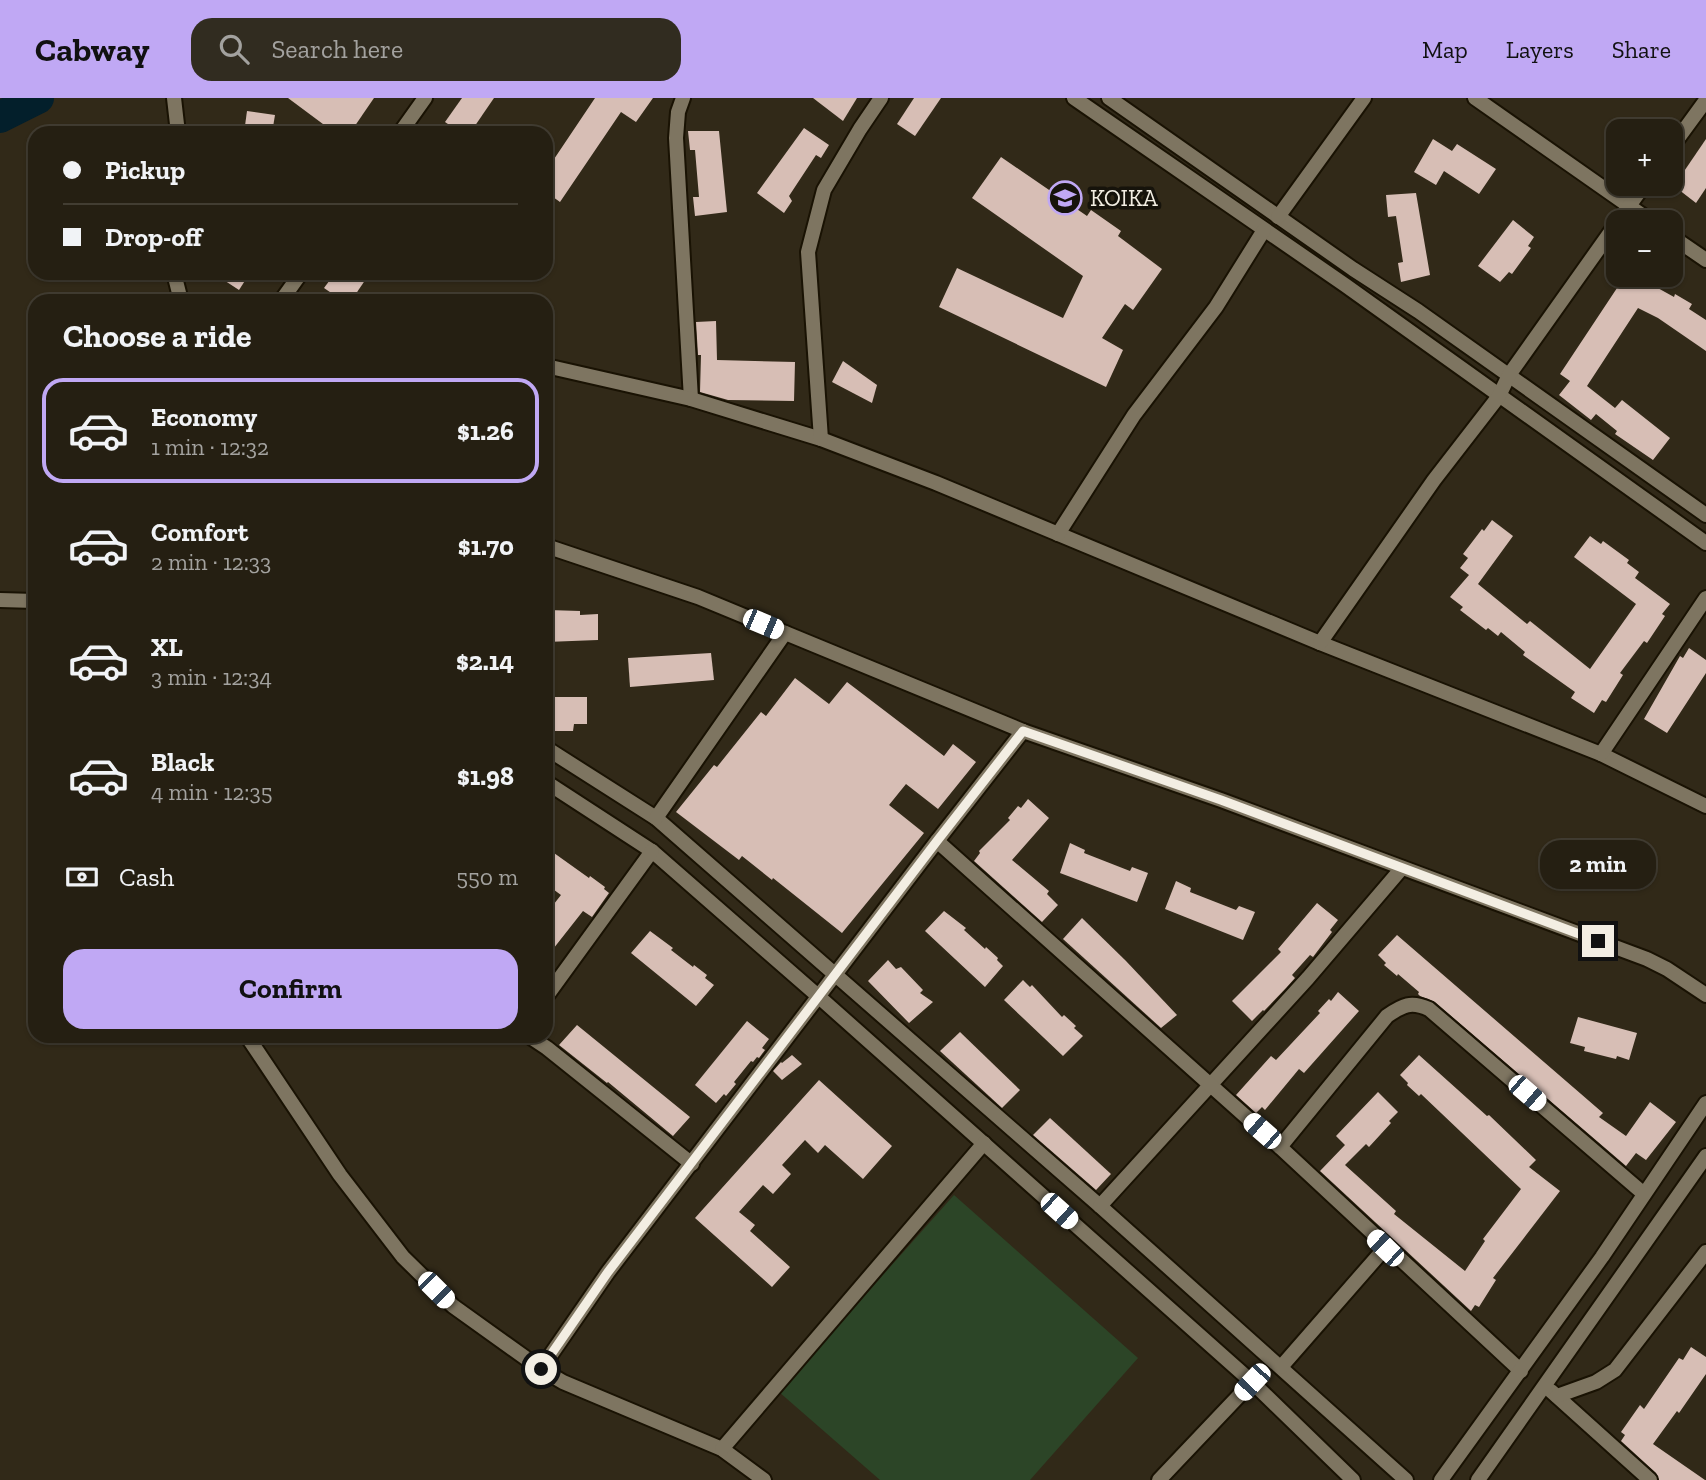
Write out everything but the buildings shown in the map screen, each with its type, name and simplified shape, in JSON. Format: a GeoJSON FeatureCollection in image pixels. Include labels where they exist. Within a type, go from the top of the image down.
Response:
{"type":"FeatureCollection","features":[{"type":"Feature","properties":{"kind":"street"},"geometry":{"type":"LineString","coordinates":[[174,98],[177,126]]}},
{"type":"Feature","properties":{"kind":"street"},"geometry":{"type":"LineString","coordinates":[[405,126],[425,98]]}},
{"type":"Feature","properties":{"kind":"street"},"geometry":{"type":"LineString","coordinates":[[683,98],[678,112],[676,138],[691,400]]}},
{"type":"Feature","properties":{"kind":"street"},"geometry":{"type":"LineString","coordinates":[[821,439],[808,252],[824,190],[881,98]]}},
{"type":"Feature","properties":{"kind":"street"},"geometry":{"type":"LineString","coordinates":[[1074,98],[1345,285],[1706,543]]}},
{"type":"Feature","properties":{"kind":"street"},"geometry":{"type":"LineString","coordinates":[[1109,98],[1509,374],[1706,515]]}},
{"type":"Feature","properties":{"kind":"street"},"geometry":{"type":"LineString","coordinates":[[1278,217],[1364,98]]}},
{"type":"Feature","properties":{"kind":"street"},"geometry":{"type":"LineString","coordinates":[[1475,98],[1635,210]]}},
{"type":"Feature","properties":{"kind":"street"},"geometry":{"type":"LineString","coordinates":[[1683,132],[1706,100]]}},
{"type":"Feature","properties":{"kind":"street"},"geometry":{"type":"LineString","coordinates":[[1320,643],[1434,480],[1499,396],[1509,374],[1636,196]]}},
{"type":"Feature","properties":{"kind":"street"},"geometry":{"type":"LineString","coordinates":[[1058,534],[1134,415],[1216,307],[1264,230]]}},
{"type":"Feature","properties":{"kind":"street"},"geometry":{"type":"LineString","coordinates":[[1683,244],[1706,260]]}},
{"type":"Feature","properties":{"kind":"street"},"geometry":{"type":"LineString","coordinates":[[553,368],[691,400],[821,439],[1320,643],[1601,754],[1706,806]]}},
{"type":"Feature","properties":{"kind":"street"},"geometry":{"type":"LineString","coordinates":[[553,548],[698,597],[1023,731],[1221,800],[1647,959],[1667,968],[1706,996]]}},
{"type":"Feature","properties":{"kind":"street"},"geometry":{"type":"LineString","coordinates":[[1601,754],[1706,598]]}},
{"type":"Feature","properties":{"kind":"street"},"geometry":{"type":"LineString","coordinates":[[0,600],[28,601]]}},
{"type":"Feature","properties":{"kind":"street"},"geometry":{"type":"LineString","coordinates":[[656,818],[785,633]]}},
{"type":"Feature","properties":{"kind":"street"},"geometry":{"type":"LineString","coordinates":[[541,1369],[608,1272],[1023,731]]}},
{"type":"Feature","properties":{"kind":"street"},"geometry":{"type":"LineString","coordinates":[[553,752],[656,818],[837,973],[1406,1480]]}},
{"type":"Feature","properties":{"kind":"street"},"geometry":{"type":"LineString","coordinates":[[553,787],[652,851],[1252,1382],[1353,1480]]}},
{"type":"Feature","properties":{"kind":"street"},"geometry":{"type":"LineString","coordinates":[[937,841],[1280,1147],[1385,1248],[1521,1371]]}},
{"type":"Feature","properties":{"kind":"street"},"geometry":{"type":"LineString","coordinates":[[553,987],[652,851]]}},
{"type":"Feature","properties":{"kind":"street"},"geometry":{"type":"LineString","coordinates":[[1100,1206],[1308,978],[1402,868]]}},
{"type":"Feature","properties":{"kind":"street"},"geometry":{"type":"LineString","coordinates":[[1280,1147],[1387,1016],[1403,1005],[1417,1004],[1429,1009],[1644,1194]]}},
{"type":"Feature","properties":{"kind":"street"},"geometry":{"type":"LineString","coordinates":[[252,1043],[340,1175],[403,1257],[453,1306],[563,1382],[722,1449],[764,1480]]}},
{"type":"Feature","properties":{"kind":"street"},"geometry":{"type":"LineString","coordinates":[[540,1043],[692,1164]]}},
{"type":"Feature","properties":{"kind":"street"},"geometry":{"type":"LineString","coordinates":[[1441,1480],[1521,1371],[1706,1103]]}},
{"type":"Feature","properties":{"kind":"street"},"geometry":{"type":"LineString","coordinates":[[722,1449],[984,1143]]}},
{"type":"Feature","properties":{"kind":"street"},"geometry":{"type":"LineString","coordinates":[[1478,1480],[1706,1156]]}},
{"type":"Feature","properties":{"kind":"street"},"geometry":{"type":"LineString","coordinates":[[1281,1367],[1385,1248]]}},
{"type":"Feature","properties":{"kind":"street"},"geometry":{"type":"LineString","coordinates":[[1557,1396],[1596,1382],[1615,1370],[1706,1252]]}},
{"type":"Feature","properties":{"kind":"street"},"geometry":{"type":"LineString","coordinates":[[1159,1480],[1252,1382]]}},
{"type":"Feature","properties":{"kind":"street"},"geometry":{"type":"LineString","coordinates":[[1545,1385],[1650,1480]]}},
{"type":"Feature","properties":{"kind":"green space"},"geometry":{"type":"Polygon","coordinates":[[[954,1195],[1138,1358],[1030,1480],[880,1480],[779,1392],[954,1195]]]}},
{"type":"Feature","properties":{"kind":"waterway"},"geometry":{"type":"LineString","coordinates":[[0,117],[38,98]]}},
{"type":"Feature","properties":{"kind":"place","name":"KOIKA"},"geometry":{"type":"Point","coordinates":[1065,198]}},
{"type":"Feature","properties":{"kind":"route"},"geometry":{"type":"LineString","coordinates":[[541,1369],[608,1272],[1023,731],[1221,800],[1598,941]]}}]}
